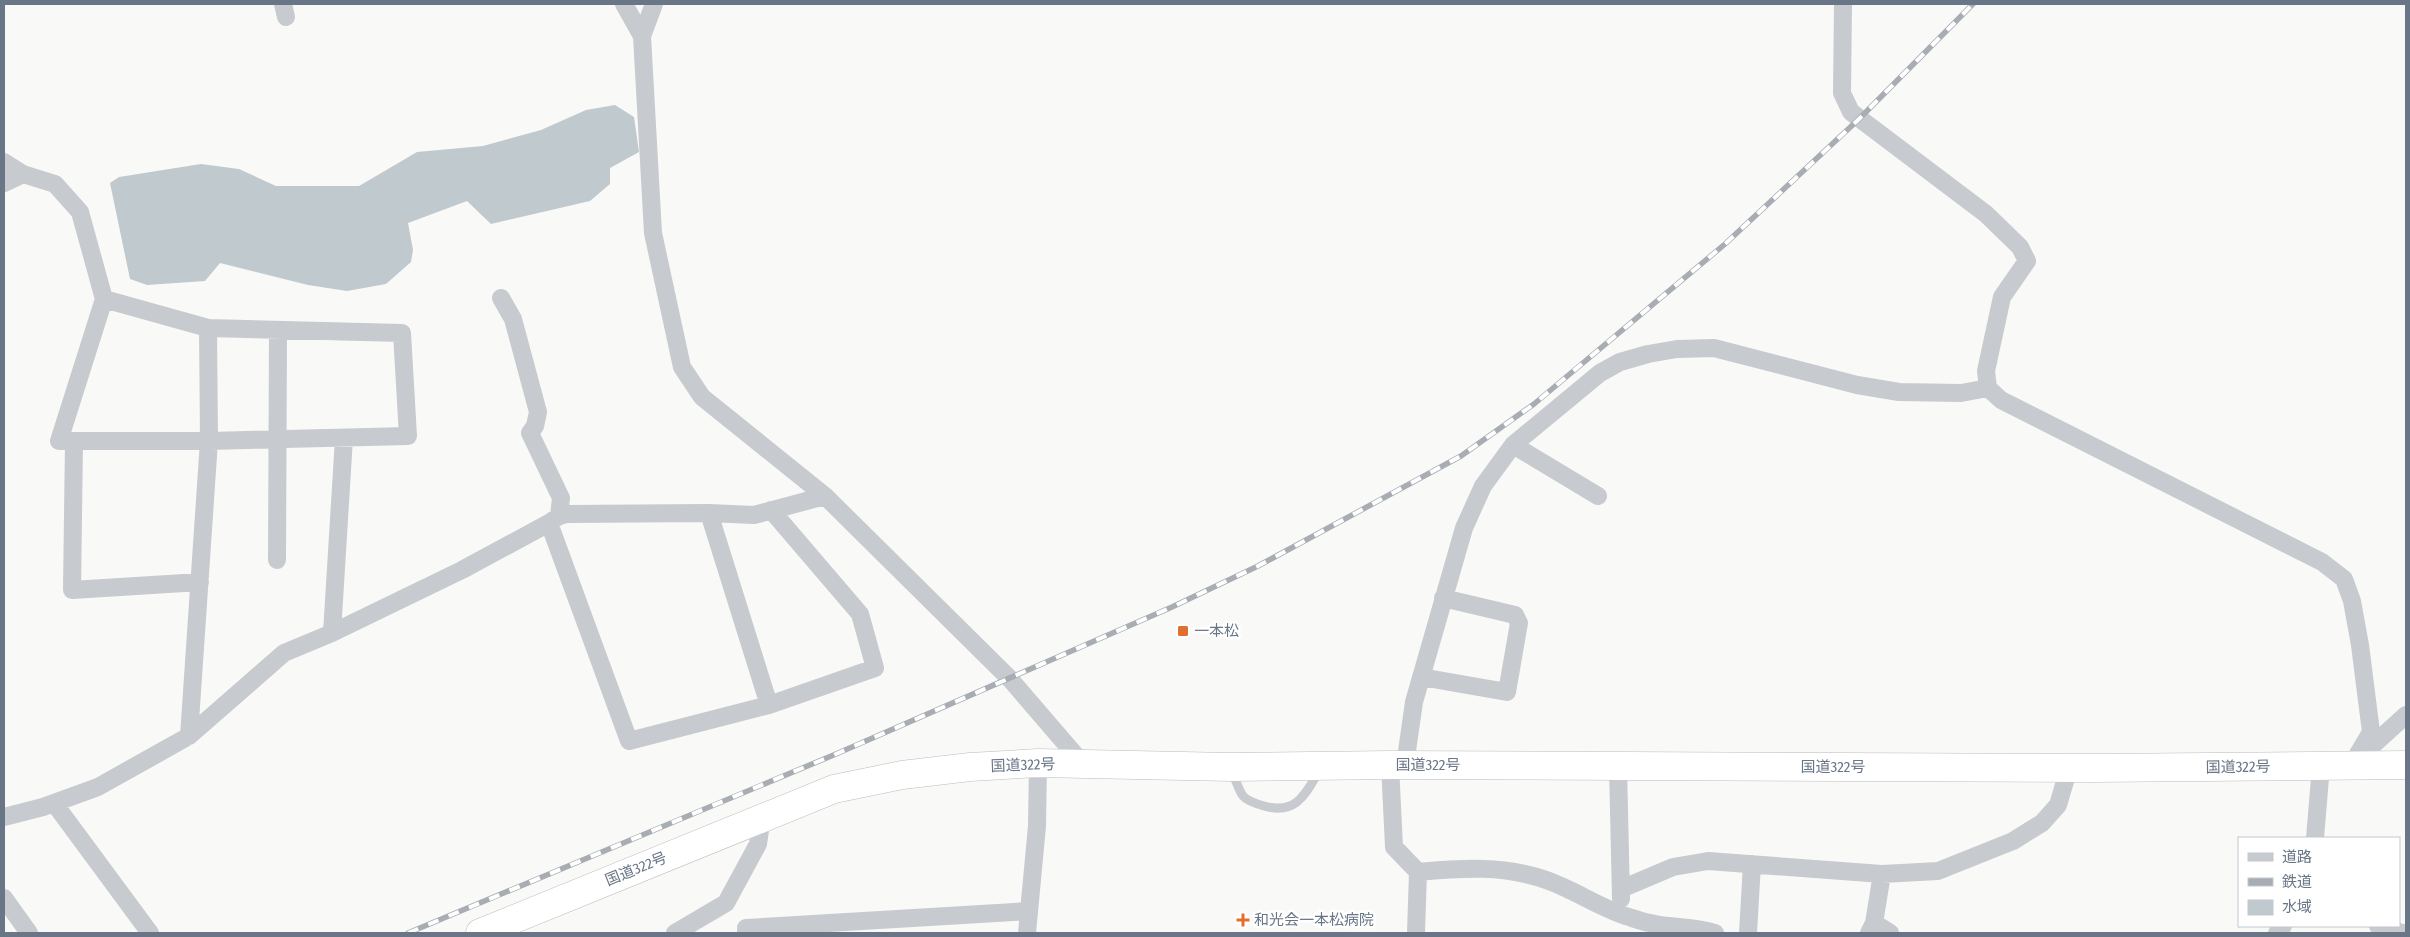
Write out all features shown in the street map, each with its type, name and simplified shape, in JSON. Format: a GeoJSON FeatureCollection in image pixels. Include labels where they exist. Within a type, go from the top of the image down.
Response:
{"type":"FeatureCollection","features":[{"type":"Feature","properties":{"kind":"highway","name":"国道322号"},"geometry":{"type":"LineString","coordinates":[[480,933],[834,789],[902,775],[970,767],[1038,763],[1231,767],[1398,765],[2069,768],[2406,765]]}},
{"type":"Feature","properties":{"kind":"street"},"geometry":{"type":"LineString","coordinates":[[624,4],[642,36]]}},
{"type":"Feature","properties":{"kind":"street"},"geometry":{"type":"LineString","coordinates":[[654,4],[642,36],[653,233],[682,367],[702,397],[825,496],[1010,680],[1084,765]]}},
{"type":"Feature","properties":{"kind":"street"},"geometry":{"type":"LineString","coordinates":[[1843,4],[1842,93],[1851,112],[1986,214],[2020,247],[2027,262],[2002,297],[1986,371],[1988,388],[2001,400],[2322,562],[2344,579],[2352,601],[2360,645],[2371,732],[2352,764]]}},
{"type":"Feature","properties":{"kind":"street"},"geometry":{"type":"LineString","coordinates":[[4,162],[23,174],[55,184],[80,212],[104,299],[60,441],[209,441],[408,436],[402,333],[208,328],[104,299]]}},
{"type":"Feature","properties":{"kind":"street"},"geometry":{"type":"LineString","coordinates":[[4,183],[23,174]]}},
{"type":"Feature","properties":{"kind":"street"},"geometry":{"type":"LineString","coordinates":[[501,298],[513,319],[538,412],[535,426],[530,433],[561,498],[554,520],[629,741],[769,705],[875,668],[860,614],[771,510]]}},
{"type":"Feature","properties":{"kind":"street"},"geometry":{"type":"LineString","coordinates":[[189,736],[209,441],[208,328]]}},
{"type":"Feature","properties":{"kind":"street"},"geometry":{"type":"LineString","coordinates":[[277,560],[278,331]]}},
{"type":"Feature","properties":{"kind":"street"},"geometry":{"type":"LineString","coordinates":[[1416,933],[1418,872],[1394,847],[1398,765],[1443,598],[1474,501],[1513,445],[1600,373],[1620,362],[1678,349],[1714,348],[1857,385],[1899,392],[1961,392],[1988,388]]}},
{"type":"Feature","properties":{"kind":"street"},"geometry":{"type":"LineString","coordinates":[[332,632],[344,438]]}},
{"type":"Feature","properties":{"kind":"street"},"geometry":{"type":"LineString","coordinates":[[74,441],[72,590],[200,582]]}},
{"type":"Feature","properties":{"kind":"street"},"geometry":{"type":"LineString","coordinates":[[1513,445],[1598,496]]}},
{"type":"Feature","properties":{"kind":"street"},"geometry":{"type":"LineString","coordinates":[[4,817],[54,803],[98,787],[189,736],[284,653],[462,570],[566,514],[709,513],[754,515],[825,496]]}},
{"type":"Feature","properties":{"kind":"street"},"geometry":{"type":"LineString","coordinates":[[709,513],[769,705]]}},
{"type":"Feature","properties":{"kind":"street"},"geometry":{"type":"LineString","coordinates":[[1421,677],[1507,692],[1519,623],[1515,615],[1443,598]]}},
{"type":"Feature","properties":{"kind":"street"},"geometry":{"type":"LineString","coordinates":[[2352,764],[2406,716]]}},
{"type":"Feature","properties":{"kind":"street"},"geometry":{"type":"LineString","coordinates":[[1026,933],[1037,826],[1038,763]]}},
{"type":"Feature","properties":{"kind":"street"},"geometry":{"type":"LineString","coordinates":[[1618,766],[1622,915]]}},
{"type":"Feature","properties":{"kind":"street"},"geometry":{"type":"LineString","coordinates":[[2315,837],[2321,766]]}},
{"type":"Feature","properties":{"kind":"street"},"geometry":{"type":"LineString","coordinates":[[1621,889],[1673,867],[1708,861],[1882,874],[1938,871],[2013,841],[2042,823],[2058,805],[2069,768]]}},
{"type":"Feature","properties":{"kind":"street"},"geometry":{"type":"LineString","coordinates":[[54,803],[150,933]]}},
{"type":"Feature","properties":{"kind":"street"},"geometry":{"type":"LineString","coordinates":[[675,933],[726,903],[758,844],[762,817]]}},
{"type":"Feature","properties":{"kind":"street"},"geometry":{"type":"LineString","coordinates":[[1748,933],[1752,864]]}},
{"type":"Feature","properties":{"kind":"street"},"geometry":{"type":"LineString","coordinates":[[1418,872],[1471,868],[1510,872],[1546,880],[1622,915],[1654,924],[1691,927],[1715,933]]}},
{"type":"Feature","properties":{"kind":"street"},"geometry":{"type":"LineString","coordinates":[[1882,874],[1872,928],[1890,933]]}},
{"type":"Feature","properties":{"kind":"street"},"geometry":{"type":"LineString","coordinates":[[4,898],[29,933]]}},
{"type":"Feature","properties":{"kind":"street"},"geometry":{"type":"LineString","coordinates":[[746,933],[746,928],[1029,911]]}},
{"type":"Feature","properties":{"kind":"street"},"geometry":{"type":"LineString","coordinates":[[2381,927],[2402,933]]}},
{"type":"Feature","properties":{"kind":"lane"},"geometry":{"type":"LineString","coordinates":[[1231,767],[1243,796],[1256,804],[1272,808],[1286,808],[1304,796],[1322,766]]}},
{"type":"Feature","properties":{"kind":"water"},"geometry":{"type":"Polygon","coordinates":[[[615,105],[634,117],[639,152],[610,168],[610,184],[590,201],[491,224],[467,201],[408,223],[413,250],[411,262],[386,284],[347,291],[308,285],[220,263],[205,281],[147,285],[130,279],[110,183],[119,177],[201,164],[239,169],[276,186],[359,186],[417,152],[483,146],[541,130],[586,110],[615,105]]]}},
{"type":"Feature","properties":{"kind":"railway"},"geometry":{"type":"LineString","coordinates":[[408,933],[836,754],[1172,607],[1258,566],[1461,456],[1534,404],[1725,244],[1859,119],[1973,4]]}},
{"type":"Feature","properties":{"kind":"place","name":"一本松"},"geometry":{"type":"Point","coordinates":[1183,631]}},
{"type":"Feature","properties":{"kind":"place","name":"和光会一本松病院"},"geometry":{"type":"Point","coordinates":[1243,920]}}]}
